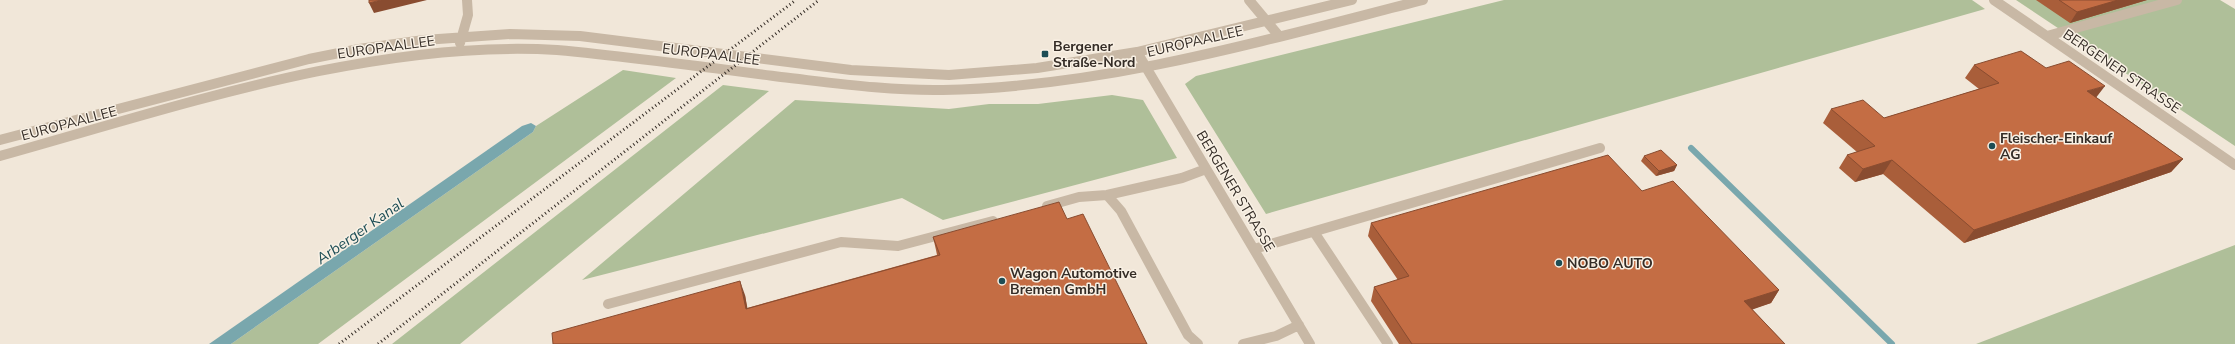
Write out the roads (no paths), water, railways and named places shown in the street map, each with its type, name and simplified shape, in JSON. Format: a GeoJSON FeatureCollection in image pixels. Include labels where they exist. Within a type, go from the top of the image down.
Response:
{"type":"FeatureCollection","features":[{"type":"Feature","properties":{"kind":"street"},"geometry":{"type":"LineString","coordinates":[[457,52],[468,15],[467,0]]}},
{"type":"Feature","properties":{"kind":"street"},"geometry":{"type":"LineString","coordinates":[[1249,0],[1268,20],[1279,36]]}},
{"type":"Feature","properties":{"kind":"street","name":"EUROPAALLEE"},"geometry":{"type":"LineString","coordinates":[[0,140],[309,59],[359,49],[424,40],[510,34],[580,36],[851,70],[949,75],[1037,68],[1137,52],[1352,0]]}},
{"type":"Feature","properties":{"kind":"street","name":"EUROPAALLEE"},"geometry":{"type":"LineString","coordinates":[[0,156],[307,74],[355,64],[419,55],[513,49],[580,52],[839,84],[945,90],[1072,80],[1146,66],[1279,36],[1422,0]]}},
{"type":"Feature","properties":{"kind":"street","name":"BERGENER STRASSE"},"geometry":{"type":"LineString","coordinates":[[1994,0],[2235,165]]}},
{"type":"Feature","properties":{"kind":"street"},"geometry":{"type":"LineString","coordinates":[[2047,36],[2177,0]]}},
{"type":"Feature","properties":{"kind":"street"},"geometry":{"type":"LineString","coordinates":[[1309,10],[1319,25]]}},
{"type":"Feature","properties":{"kind":"street","name":"BERGENER STRASSE"},"geometry":{"type":"LineString","coordinates":[[1137,52],[1310,344]]}},
{"type":"Feature","properties":{"kind":"street"},"geometry":{"type":"LineString","coordinates":[[1254,249],[1600,148]]}},
{"type":"Feature","properties":{"kind":"street"},"geometry":{"type":"LineString","coordinates":[[1034,209],[1079,197],[1107,195],[1182,178],[1206,169]]}},
{"type":"Feature","properties":{"kind":"street"},"geometry":{"type":"LineString","coordinates":[[1107,195],[1121,211],[1188,335],[1198,344]]}},
{"type":"Feature","properties":{"kind":"street"},"geometry":{"type":"LineString","coordinates":[[608,304],[841,242],[898,246],[1004,218]]}},
{"type":"Feature","properties":{"kind":"street"},"geometry":{"type":"LineString","coordinates":[[1314,232],[1388,344]]}},
{"type":"Feature","properties":{"kind":"street"},"geometry":{"type":"LineString","coordinates":[[1244,344],[1276,336],[1299,325]]}},
{"type":"Feature","properties":{"kind":"water"},"geometry":{"type":"Polygon","coordinates":[[[531,123],[536,126],[533,132],[231,344],[209,344],[522,126],[531,123]]]}},
{"type":"Feature","properties":{"kind":"waterway"},"geometry":{"type":"LineString","coordinates":[[1691,148],[1892,344]]}},
{"type":"Feature","properties":{"kind":"railway"},"geometry":{"type":"LineString","coordinates":[[339,344],[796,0]]}},
{"type":"Feature","properties":{"kind":"railway"},"geometry":{"type":"LineString","coordinates":[[378,344],[819,0]]}},
{"type":"Feature","properties":{"kind":"place","name":"Bergener Straße-Nord"},"geometry":{"type":"Point","coordinates":[1045,54]}},
{"type":"Feature","properties":{"kind":"place","name":"Fleischer-Einkauf AG"},"geometry":{"type":"Point","coordinates":[1992,146]}},
{"type":"Feature","properties":{"kind":"place","name":"NOBO AUTO"},"geometry":{"type":"Point","coordinates":[1559,263]}},
{"type":"Feature","properties":{"kind":"place","name":"Wagon Automotive Bremen GmbH"},"geometry":{"type":"Point","coordinates":[1002,281]}},
{"type":"Feature","properties":{"kind":"water label","name":"Arberger Kanal"},"geometry":{"type":"Point","coordinates":[360,231]}}]}
